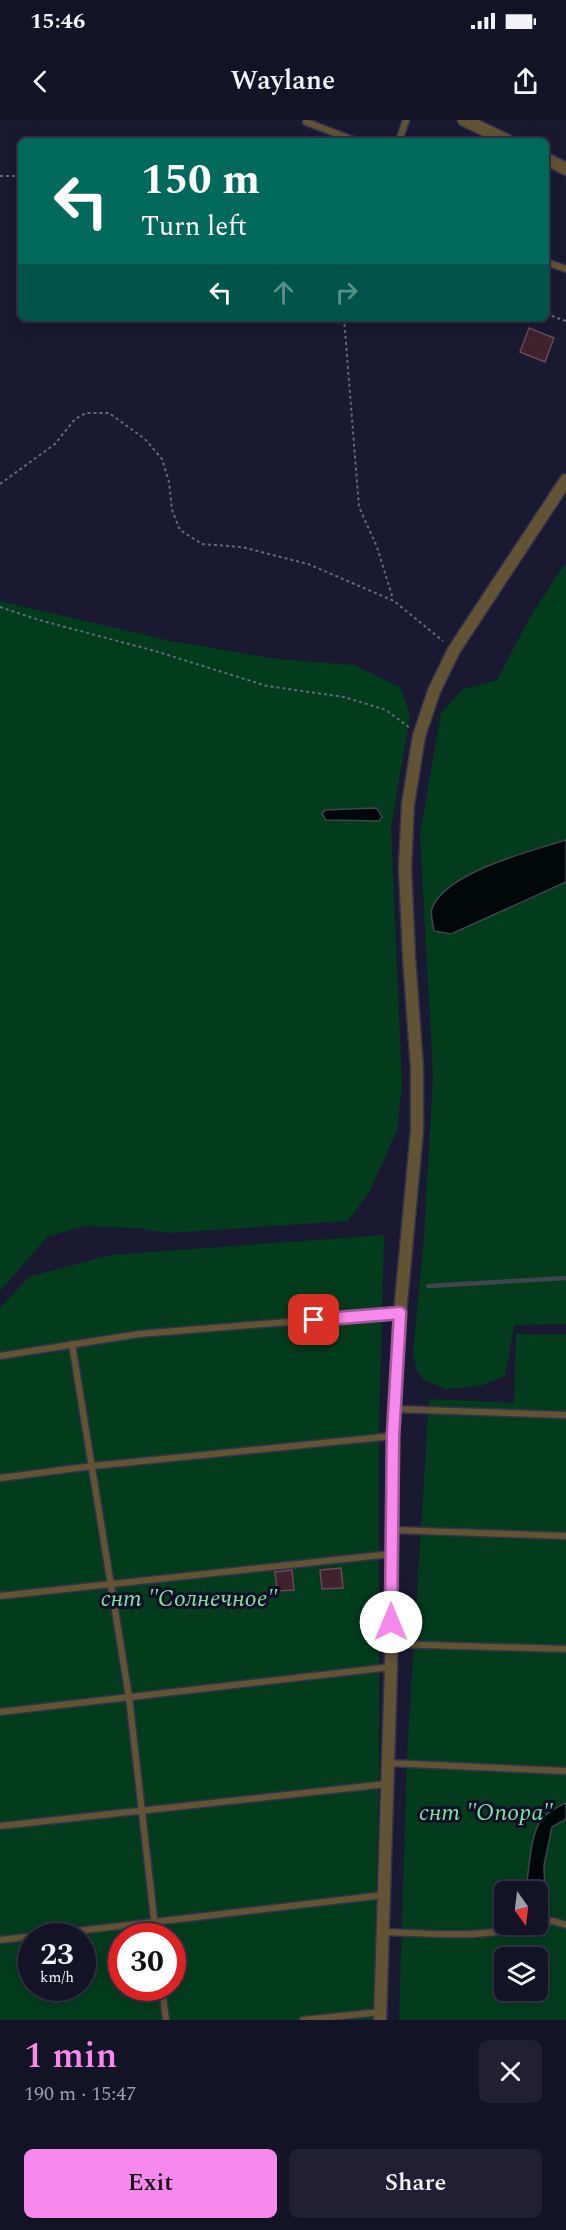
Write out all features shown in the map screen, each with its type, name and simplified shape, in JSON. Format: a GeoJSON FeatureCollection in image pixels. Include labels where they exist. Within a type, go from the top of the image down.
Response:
{"type":"FeatureCollection","features":[{"type":"Feature","properties":{"kind":"street"},"geometry":{"type":"LineString","coordinates":[[464,120],[502,138]]}},
{"type":"Feature","properties":{"kind":"street"},"geometry":{"type":"LineString","coordinates":[[549,160],[566,169]]}},
{"type":"Feature","properties":{"kind":"street"},"geometry":{"type":"LineString","coordinates":[[381,2016],[391,1667],[394,1409],[400,1313],[417,1130],[417,1068],[408,957],[405,868],[408,804],[419,736],[434,691],[454,651],[566,480]]}},
{"type":"Feature","properties":{"kind":"lane"},"geometry":{"type":"LineString","coordinates":[[400,138],[406,120]]}},
{"type":"Feature","properties":{"kind":"lane"},"geometry":{"type":"LineString","coordinates":[[306,122],[348,138]]}},
{"type":"Feature","properties":{"kind":"lane"},"geometry":{"type":"LineString","coordinates":[[549,263],[566,269]]}},
{"type":"Feature","properties":{"kind":"lane"},"geometry":{"type":"LineString","coordinates":[[0,1356],[139,1334],[400,1313]]}},
{"type":"Feature","properties":{"kind":"lane"},"geometry":{"type":"LineString","coordinates":[[72,1344],[129,1697],[155,1922]]}},
{"type":"Feature","properties":{"kind":"lane"},"geometry":{"type":"LineString","coordinates":[[394,1409],[566,1415]]}},
{"type":"Feature","properties":{"kind":"lane"},"geometry":{"type":"LineString","coordinates":[[0,1478],[93,1466],[393,1436]]}},
{"type":"Feature","properties":{"kind":"lane"},"geometry":{"type":"LineString","coordinates":[[391,1530],[566,1536]]}},
{"type":"Feature","properties":{"kind":"lane"},"geometry":{"type":"LineString","coordinates":[[0,1596],[391,1554]]}},
{"type":"Feature","properties":{"kind":"lane"},"geometry":{"type":"LineString","coordinates":[[391,1644],[566,1649]]}},
{"type":"Feature","properties":{"kind":"lane"},"geometry":{"type":"LineString","coordinates":[[0,1712],[391,1667]]}},
{"type":"Feature","properties":{"kind":"lane"},"geometry":{"type":"LineString","coordinates":[[388,1762],[566,1771]]}},
{"type":"Feature","properties":{"kind":"lane"},"geometry":{"type":"LineString","coordinates":[[0,1826],[388,1784]]}},
{"type":"Feature","properties":{"kind":"lane"},"geometry":{"type":"LineString","coordinates":[[0,1940],[384,1894]]}},
{"type":"Feature","properties":{"kind":"lane"},"geometry":{"type":"LineString","coordinates":[[548,1921],[566,1925]]}},
{"type":"Feature","properties":{"kind":"lane"},"geometry":{"type":"LineString","coordinates":[[383,1932],[494,1932]]}},
{"type":"Feature","properties":{"kind":"lane"},"geometry":{"type":"LineString","coordinates":[[164,2001],[166,2020]]}},
{"type":"Feature","properties":{"kind":"lane"},"geometry":{"type":"LineString","coordinates":[[303,2020],[381,2016]]}},
{"type":"Feature","properties":{"kind":"path"},"geometry":{"type":"LineString","coordinates":[[0,176],[18,176]]}},
{"type":"Feature","properties":{"kind":"path"},"geometry":{"type":"LineString","coordinates":[[549,315],[566,321]]}},
{"type":"Feature","properties":{"kind":"path"},"geometry":{"type":"LineString","coordinates":[[344,321],[359,507],[394,601]]}},
{"type":"Feature","properties":{"kind":"path"},"geometry":{"type":"LineString","coordinates":[[0,484],[55,444],[75,419],[86,413],[108,413],[145,440],[162,459],[169,482],[172,510],[180,530],[202,544],[242,547],[308,564],[394,601],[454,651]]}},
{"type":"Feature","properties":{"kind":"path"},"geometry":{"type":"LineString","coordinates":[[0,607],[267,686],[344,697],[386,710],[419,736]]}},
{"type":"Feature","properties":{"kind":"green space"},"geometry":{"type":"Polygon","coordinates":[[[566,562],[566,840],[487,865],[451,934],[566,882],[566,1324],[514,1325],[505,1376],[480,1386],[446,1389],[424,1380],[416,1369],[413,1353],[424,1237],[433,1077],[420,834],[441,713],[463,689],[497,680],[530,617],[566,562]]]}},
{"type":"Feature","properties":{"kind":"green space"},"geometry":{"type":"Polygon","coordinates":[[[0,601],[171,641],[276,659],[354,665],[400,687],[410,715],[391,828],[402,1086],[397,1130],[370,1191],[348,1221],[168,1233],[137,1228],[85,1226],[47,1237],[0,1291],[0,601]]]}},
{"type":"Feature","properties":{"kind":"green space","name":"снт \"Солнечное\""},"geometry":{"type":"Polygon","coordinates":[[[384,1235],[379,1425],[379,1773],[373,2020],[0,2020],[0,1308],[29,1277],[110,1255],[384,1235]]]}},
{"type":"Feature","properties":{"kind":"green space","name":"снт \"Опора\""},"geometry":{"type":"Polygon","coordinates":[[[516,1334],[566,1334],[566,2020],[399,2020],[407,1756],[429,1399],[514,1403],[516,1334]]]}},
{"type":"Feature","properties":{"kind":"shaded area"},"geometry":{"type":"Polygon","coordinates":[[[375,808],[382,817],[379,821],[326,820],[322,814],[325,810],[375,808]]]}},
{"type":"Feature","properties":{"kind":"shaded area"},"geometry":{"type":"Polygon","coordinates":[[[566,840],[566,882],[451,934],[434,931],[432,908],[440,895],[454,884],[491,865],[566,840]]]}},
{"type":"Feature","properties":{"kind":"shaded area"},"geometry":{"type":"Polygon","coordinates":[[[566,1803],[566,1819],[552,1827],[544,1865],[545,1881],[527,1881],[535,1833],[542,1819],[566,1803]]]}},
{"type":"Feature","properties":{"kind":"building"},"geometry":{"type":"Polygon","coordinates":[[[529,328],[554,338],[545,362],[520,352],[529,328]]]}},
{"type":"Feature","properties":{"kind":"building"},"geometry":{"type":"Polygon","coordinates":[[[341,1568],[343,1588],[322,1589],[320,1570],[341,1568]]]}},
{"type":"Feature","properties":{"kind":"building"},"geometry":{"type":"Polygon","coordinates":[[[292,1570],[294,1590],[277,1591],[275,1572],[292,1570]]]}},
{"type":"Feature","properties":{"kind":"waterway"},"geometry":{"type":"LineString","coordinates":[[428,1286],[566,1278]]}},
{"type":"Feature","properties":{"kind":"route"},"geometry":{"type":"LineString","coordinates":[[314,1320],[400,1313],[393,1436],[391,1622]]}}]}
